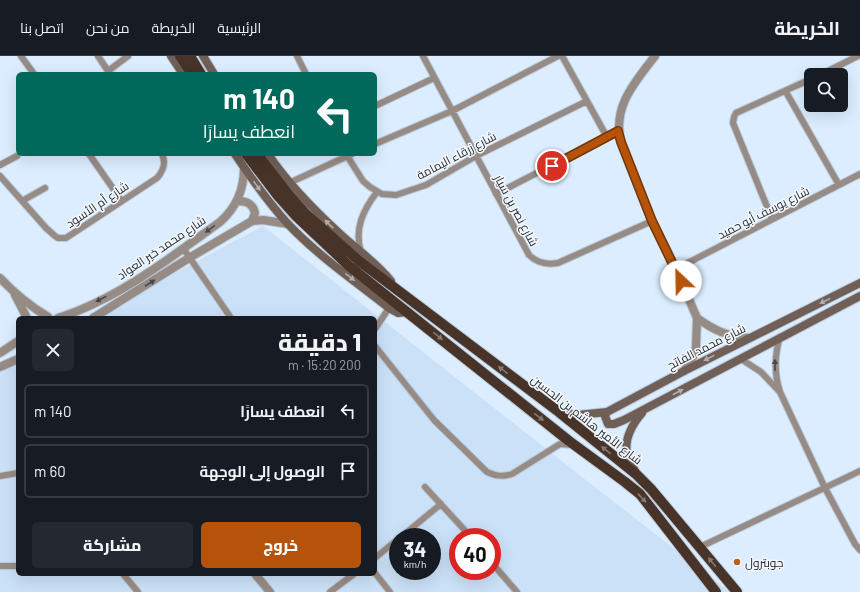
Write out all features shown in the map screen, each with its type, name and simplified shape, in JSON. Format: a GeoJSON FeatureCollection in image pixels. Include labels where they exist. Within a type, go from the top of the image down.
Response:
{"type":"FeatureCollection","features":[{"type":"Feature","properties":{"kind":"highway"},"geometry":{"type":"LineString","coordinates":[[180,56],[191,72]]}},
{"type":"Feature","properties":{"kind":"highway"},"geometry":{"type":"LineString","coordinates":[[190,56],[200,72]]}},
{"type":"Feature","properties":{"kind":"highway"},"geometry":{"type":"LineString","coordinates":[[248,156],[278,196],[313,233],[349,266],[558,432],[640,494],[716,592]]}},
{"type":"Feature","properties":{"kind":"highway","name":"شارع الأمير هاشم بن الحسين"},"geometry":{"type":"LineString","coordinates":[[259,156],[306,214],[359,261],[559,412],[636,474],[651,489],[737,592]]}},
{"type":"Feature","properties":{"kind":"main road"},"geometry":{"type":"LineString","coordinates":[[171,56],[182,72]]}},
{"type":"Feature","properties":{"kind":"main road"},"geometry":{"type":"LineString","coordinates":[[203,56],[213,72]]}},
{"type":"Feature","properties":{"kind":"main road"},"geometry":{"type":"LineString","coordinates":[[237,156],[244,168],[288,224],[314,248],[389,308],[398,313],[407,312]]}},
{"type":"Feature","properties":{"kind":"main road","name":"شارع الأمير هاشم بن الحسين"},"geometry":{"type":"LineString","coordinates":[[269,156],[289,183],[340,234],[388,278],[397,290]]}},
{"type":"Feature","properties":{"kind":"main road","name":"شارع محمد الفاتح"},"geometry":{"type":"LineString","coordinates":[[559,412],[578,415],[607,412],[684,371],[860,283]]}},
{"type":"Feature","properties":{"kind":"main road"},"geometry":{"type":"LineString","coordinates":[[607,412],[605,416],[608,424],[614,424],[860,296]]}},
{"type":"Feature","properties":{"kind":"main road"},"geometry":{"type":"LineString","coordinates":[[636,474],[627,454],[627,443],[628,435],[643,410]]}},
{"type":"Feature","properties":{"kind":"street"},"geometry":{"type":"LineString","coordinates":[[21,56],[33,72]]}},
{"type":"Feature","properties":{"kind":"street"},"geometry":{"type":"LineString","coordinates":[[98,56],[109,72],[128,56]]}},
{"type":"Feature","properties":{"kind":"street"},"geometry":{"type":"LineString","coordinates":[[297,56],[305,72]]}},
{"type":"Feature","properties":{"kind":"street","name":"شارع نصر بن سيار"},"geometry":{"type":"LineString","coordinates":[[423,56],[529,255],[533,259],[550,265],[558,263],[652,221]]}},
{"type":"Feature","properties":{"kind":"street"},"geometry":{"type":"LineString","coordinates":[[377,143],[452,111],[558,56]]}},
{"type":"Feature","properties":{"kind":"street"},"geometry":{"type":"LineString","coordinates":[[562,56],[607,137]]}},
{"type":"Feature","properties":{"kind":"street"},"geometry":{"type":"LineString","coordinates":[[655,56],[636,81],[623,104],[618,131],[652,221],[676,269],[697,318],[696,347],[693,357],[684,371]]}},
{"type":"Feature","properties":{"kind":"street"},"geometry":{"type":"LineString","coordinates":[[834,68],[858,56]]}},
{"type":"Feature","properties":{"kind":"street"},"geometry":{"type":"LineString","coordinates":[[377,105],[434,78]]}},
{"type":"Feature","properties":{"kind":"street"},"geometry":{"type":"LineString","coordinates":[[772,219],[733,123],[734,118],[736,113],[786,92],[804,83]]}},
{"type":"Feature","properties":{"kind":"street"},"geometry":{"type":"LineString","coordinates":[[786,92],[839,185]]}},
{"type":"Feature","properties":{"kind":"street","name":"شارع زرقاء اليمامة"},"geometry":{"type":"LineString","coordinates":[[377,192],[388,195],[396,195],[426,185],[476,156],[587,101]]}},
{"type":"Feature","properties":{"kind":"street"},"geometry":{"type":"LineString","coordinates":[[496,194],[618,131]]}},
{"type":"Feature","properties":{"kind":"street"},"geometry":{"type":"LineString","coordinates":[[0,165],[17,156]]}},
{"type":"Feature","properties":{"kind":"street"},"geometry":{"type":"LineString","coordinates":[[90,156],[122,200]]}},
{"type":"Feature","properties":{"kind":"street","name":"شارع أم الأسود"},"geometry":{"type":"LineString","coordinates":[[0,176],[46,228],[55,236],[66,238],[157,178],[164,168],[162,156]]}},
{"type":"Feature","properties":{"kind":"street"},"geometry":{"type":"LineString","coordinates":[[289,183],[347,156]]}},
{"type":"Feature","properties":{"kind":"street"},"geometry":{"type":"LineString","coordinates":[[350,156],[363,181],[377,192],[364,211],[360,221],[358,241],[361,252]]}},
{"type":"Feature","properties":{"kind":"street","name":"شارع محمد خير العواد"},"geometry":{"type":"LineString","coordinates":[[65,316],[72,314],[115,292],[149,272],[227,216],[238,201],[243,184],[244,168]]}},
{"type":"Feature","properties":{"kind":"street","name":"شارع يوسف أبو حميد"},"geometry":{"type":"LineString","coordinates":[[676,269],[860,174]]}},
{"type":"Feature","properties":{"kind":"street"},"geometry":{"type":"LineString","coordinates":[[22,201],[45,188]]}},
{"type":"Feature","properties":{"kind":"street"},"geometry":{"type":"LineString","coordinates":[[238,201],[245,201],[253,206],[255,213],[252,221],[263,220],[288,224]]}},
{"type":"Feature","properties":{"kind":"street","name":"شارع محمد خير العواد"},"geometry":{"type":"LineString","coordinates":[[96,316],[252,221]]}},
{"type":"Feature","properties":{"kind":"street"},"geometry":{"type":"LineString","coordinates":[[184,248],[230,316]]}},
{"type":"Feature","properties":{"kind":"street"},"geometry":{"type":"LineString","coordinates":[[0,278],[13,292],[44,316]]}},
{"type":"Feature","properties":{"kind":"street"},"geometry":{"type":"LineString","coordinates":[[13,292],[26,316]]}},
{"type":"Feature","properties":{"kind":"street"},"geometry":{"type":"LineString","coordinates":[[377,326],[389,308]]}},
{"type":"Feature","properties":{"kind":"street"},"geometry":{"type":"LineString","coordinates":[[697,318],[710,328],[721,333],[735,337],[749,338]]}},
{"type":"Feature","properties":{"kind":"street"},"geometry":{"type":"LineString","coordinates":[[780,337],[776,348],[775,365],[780,392],[825,488],[854,544],[860,550]]}},
{"type":"Feature","properties":{"kind":"street"},"geometry":{"type":"LineString","coordinates":[[0,353],[16,342]]}},
{"type":"Feature","properties":{"kind":"street"},"geometry":{"type":"LineString","coordinates":[[377,349],[434,420],[487,472],[495,476],[512,474],[560,444],[580,448]]}},
{"type":"Feature","properties":{"kind":"street"},"geometry":{"type":"LineString","coordinates":[[741,359],[761,372],[780,392]]}},
{"type":"Feature","properties":{"kind":"street"},"geometry":{"type":"LineString","coordinates":[[0,367],[16,360]]}},
{"type":"Feature","properties":{"kind":"street"},"geometry":{"type":"LineString","coordinates":[[556,447],[560,440],[558,432]]}},
{"type":"Feature","properties":{"kind":"street"},"geometry":{"type":"LineString","coordinates":[[700,547],[860,471]]}},
{"type":"Feature","properties":{"kind":"street"},"geometry":{"type":"LineString","coordinates":[[0,476],[16,473]]}},
{"type":"Feature","properties":{"kind":"street"},"geometry":{"type":"LineString","coordinates":[[425,487],[463,528]]}},
{"type":"Feature","properties":{"kind":"street"},"geometry":{"type":"LineString","coordinates":[[412,528],[441,504]]}},
{"type":"Feature","properties":{"kind":"street"},"geometry":{"type":"LineString","coordinates":[[377,556],[389,546]]}},
{"type":"Feature","properties":{"kind":"street"},"geometry":{"type":"LineString","coordinates":[[0,566],[16,566]]}},
{"type":"Feature","properties":{"kind":"street"},"geometry":{"type":"LineString","coordinates":[[501,573],[517,592]]}},
{"type":"Feature","properties":{"kind":"street"},"geometry":{"type":"LineString","coordinates":[[125,576],[138,592]]}},
{"type":"Feature","properties":{"kind":"street"},"geometry":{"type":"LineString","coordinates":[[257,576],[270,592]]}},
{"type":"Feature","properties":{"kind":"street"},"geometry":{"type":"LineString","coordinates":[[330,592],[351,576]]}},
{"type":"Feature","properties":{"kind":"street"},"geometry":{"type":"LineString","coordinates":[[377,576],[390,592]]}},
{"type":"Feature","properties":{"kind":"shaded area"},"geometry":{"type":"Polygon","coordinates":[[[263,226],[730,592],[0,592],[0,367],[16,358],[16,576],[377,576],[377,316],[95,316],[263,226]]]}},
{"type":"Feature","properties":{"kind":"place","name":"جوبترول"},"geometry":{"type":"Point","coordinates":[737,562]}},
{"type":"Feature","properties":{"kind":"route"},"geometry":{"type":"LineString","coordinates":[[552,166],[618,131],[652,221],[681,281]]}}]}
